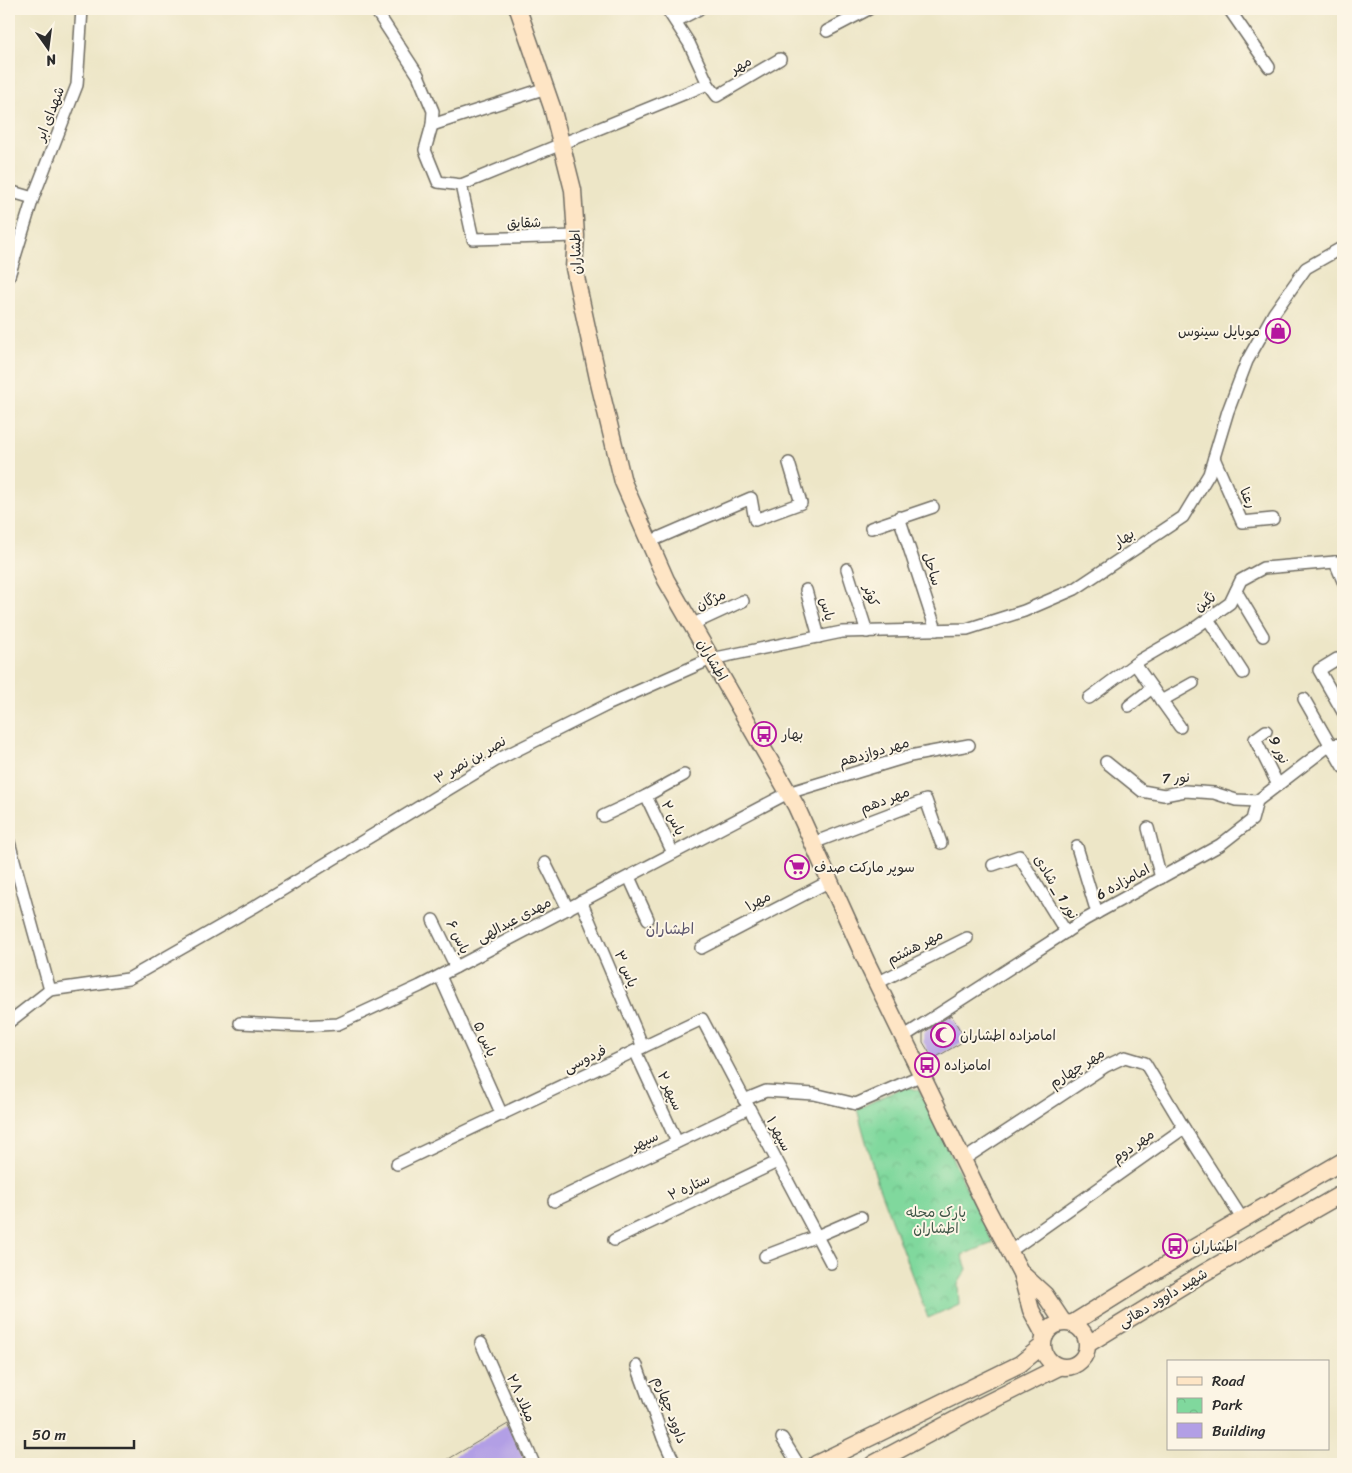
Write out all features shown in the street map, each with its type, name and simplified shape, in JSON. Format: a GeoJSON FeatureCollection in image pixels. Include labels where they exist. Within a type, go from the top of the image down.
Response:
{"type":"FeatureCollection","features":[{"type":"Feature","properties":{"kind":"street","name":"شهدای ابر"},"geometry":{"type":"LineString","coordinates":[[9,276],[33,198],[77,85],[82,9]]}},
{"type":"Feature","properties":{"kind":"street"},"geometry":{"type":"LineString","coordinates":[[374,9],[418,74],[433,111],[432,124],[425,150],[438,182],[461,185],[708,84],[689,43],[667,9]]}},
{"type":"Feature","properties":{"kind":"street","name":"اطشاران"},"geometry":{"type":"LineString","coordinates":[[518,9],[546,88],[573,190],[576,236],[574,268],[623,482],[666,580],[788,793],[813,843],[903,1037],[1020,1272],[1031,1310],[1043,1341]]}},
{"type":"Feature","properties":{"kind":"street"},"geometry":{"type":"LineString","coordinates":[[676,21],[699,9]]}},
{"type":"Feature","properties":{"kind":"street"},"geometry":{"type":"LineString","coordinates":[[826,31],[869,9]]}},
{"type":"Feature","properties":{"kind":"street"},"geometry":{"type":"LineString","coordinates":[[1230,9],[1269,67]]}},
{"type":"Feature","properties":{"kind":"street","name":"مهر"},"geometry":{"type":"LineString","coordinates":[[708,84],[717,96],[780,59]]}},
{"type":"Feature","properties":{"kind":"street"},"geometry":{"type":"LineString","coordinates":[[432,124],[546,88]]}},
{"type":"Feature","properties":{"kind":"street","name":"شقایق"},"geometry":{"type":"LineString","coordinates":[[461,185],[473,239],[576,236]]}},
{"type":"Feature","properties":{"kind":"street"},"geometry":{"type":"LineString","coordinates":[[9,191],[33,198]]}},
{"type":"Feature","properties":{"kind":"street","name":"بهار"},"geometry":{"type":"LineString","coordinates":[[711,659],[842,632],[967,629],[1024,611],[1075,589],[1183,517],[1209,474],[1228,411],[1247,361],[1274,313],[1306,268],[1343,247]]}},
{"type":"Feature","properties":{"kind":"street","name":"رعنا"},"geometry":{"type":"LineString","coordinates":[[1214,458],[1242,522],[1273,519]]}},
{"type":"Feature","properties":{"kind":"street"},"geometry":{"type":"LineString","coordinates":[[649,542],[751,498],[755,520],[801,503],[789,463]]}},
{"type":"Feature","properties":{"kind":"street"},"geometry":{"type":"LineString","coordinates":[[871,528],[933,507]]}},
{"type":"Feature","properties":{"kind":"street","name":"ساحل"},"geometry":{"type":"LineString","coordinates":[[899,517],[936,630]]}},
{"type":"Feature","properties":{"kind":"street"},"geometry":{"type":"LineString","coordinates":[[1339,562],[1343,581]]}},
{"type":"Feature","properties":{"kind":"street","name":"نگین"},"geometry":{"type":"LineString","coordinates":[[1089,698],[1135,664],[1208,619],[1230,603],[1242,580],[1263,568],[1339,562]]}},
{"type":"Feature","properties":{"kind":"street","name":"کوثر"},"geometry":{"type":"LineString","coordinates":[[846,569],[867,632]]}},
{"type":"Feature","properties":{"kind":"street","name":"یاس"},"geometry":{"type":"LineString","coordinates":[[806,590],[819,637]]}},
{"type":"Feature","properties":{"kind":"street"},"geometry":{"type":"LineString","coordinates":[[1236,591],[1263,636]]}},
{"type":"Feature","properties":{"kind":"street","name":"مژگان"},"geometry":{"type":"LineString","coordinates":[[691,625],[742,601]]}},
{"type":"Feature","properties":{"kind":"street"},"geometry":{"type":"LineString","coordinates":[[1208,619],[1243,673]]}},
{"type":"Feature","properties":{"kind":"street","name":"نصر بن نصر ۳"},"geometry":{"type":"LineString","coordinates":[[50,990],[128,979],[254,907],[495,761],[609,704],[711,659]]}},
{"type":"Feature","properties":{"kind":"street"},"geometry":{"type":"LineString","coordinates":[[1337,659],[1319,670],[1343,712]]}},
{"type":"Feature","properties":{"kind":"street"},"geometry":{"type":"LineString","coordinates":[[1135,664],[1180,728]]}},
{"type":"Feature","properties":{"kind":"street"},"geometry":{"type":"LineString","coordinates":[[1161,701],[1193,683]]}},
{"type":"Feature","properties":{"kind":"street"},"geometry":{"type":"LineString","coordinates":[[1129,706],[1152,688]]}},
{"type":"Feature","properties":{"kind":"street"},"geometry":{"type":"LineString","coordinates":[[1304,699],[1343,767]]}},
{"type":"Feature","properties":{"kind":"street","name":"نور 9"},"geometry":{"type":"LineString","coordinates":[[1266,731],[1255,739],[1278,785]]}},
{"type":"Feature","properties":{"kind":"street"},"geometry":{"type":"LineString","coordinates":[[1257,801],[1330,745],[1343,744]]}},
{"type":"Feature","properties":{"kind":"street","name":"مهر دوازدهم"},"geometry":{"type":"LineString","coordinates":[[788,793],[910,756],[969,745]]}},
{"type":"Feature","properties":{"kind":"street","name":"نور 7"},"geometry":{"type":"LineString","coordinates":[[1106,762],[1142,791],[1164,795],[1185,791],[1214,793],[1236,800],[1257,801]]}},
{"type":"Feature","properties":{"kind":"street","name":"یاس ۲"},"geometry":{"type":"LineString","coordinates":[[603,816],[646,796],[684,775]]}},
{"type":"Feature","properties":{"kind":"street","name":"مهدی عبدالهی"},"geometry":{"type":"LineString","coordinates":[[240,1023],[302,1026],[338,1024],[440,976],[788,793]]}},
{"type":"Feature","properties":{"kind":"street","name":"یاس ۲"},"geometry":{"type":"LineString","coordinates":[[646,796],[673,853]]}},
{"type":"Feature","properties":{"kind":"street","name":"مهر دهم"},"geometry":{"type":"LineString","coordinates":[[813,843],[926,800],[941,843]]}},
{"type":"Feature","properties":{"kind":"street","name":"امامزاده 6"},"geometry":{"type":"LineString","coordinates":[[903,1037],[1097,913],[1220,845],[1252,820],[1257,801]]}},
{"type":"Feature","properties":{"kind":"street"},"geometry":{"type":"LineString","coordinates":[[1148,828],[1161,878]]}},
{"type":"Feature","properties":{"kind":"street"},"geometry":{"type":"LineString","coordinates":[[9,842],[50,990],[9,1022]]}},
{"type":"Feature","properties":{"kind":"street"},"geometry":{"type":"LineString","coordinates":[[1077,847],[1097,913]]}},
{"type":"Feature","properties":{"kind":"street","name":"نور 1 _ شادی"},"geometry":{"type":"LineString","coordinates":[[993,865],[1019,856],[1066,932]]}},
{"type":"Feature","properties":{"kind":"street"},"geometry":{"type":"LineString","coordinates":[[545,862],[568,909]]}},
{"type":"Feature","properties":{"kind":"street"},"geometry":{"type":"LineString","coordinates":[[628,877],[648,918]]}},
{"type":"Feature","properties":{"kind":"street","name":"مهر۱"},"geometry":{"type":"LineString","coordinates":[[701,948],[830,881]]}},
{"type":"Feature","properties":{"kind":"street","name":"یاس ۳"},"geometry":{"type":"LineString","coordinates":[[582,901],[639,1049]]}},
{"type":"Feature","properties":{"kind":"street","name":"یاس ۶"},"geometry":{"type":"LineString","coordinates":[[433,920],[456,967]]}},
{"type":"Feature","properties":{"kind":"street","name":"مهر هشتم"},"geometry":{"type":"LineString","coordinates":[[877,983],[967,938]]}},
{"type":"Feature","properties":{"kind":"street","name":"یاس ۵"},"geometry":{"type":"LineString","coordinates":[[440,976],[502,1115]]}},
{"type":"Feature","properties":{"kind":"street","name":"فردوسی"},"geometry":{"type":"LineString","coordinates":[[397,1164],[702,1019]]}},
{"type":"Feature","properties":{"kind":"street","name":"سپهر ۱"},"geometry":{"type":"LineString","coordinates":[[702,1019],[831,1263]]}},
{"type":"Feature","properties":{"kind":"street","name":"سپهر ۲"},"geometry":{"type":"LineString","coordinates":[[639,1049],[678,1142]]}},
{"type":"Feature","properties":{"kind":"street","name":"مهر چهارم"},"geometry":{"type":"LineString","coordinates":[[963,1160],[1106,1066],[1125,1057],[1145,1063],[1184,1128]]}},
{"type":"Feature","properties":{"kind":"street","name":"سپهر"},"geometry":{"type":"LineString","coordinates":[[554,1201],[678,1142],[766,1091],[814,1094],[856,1104],[922,1075]]}},
{"type":"Feature","properties":{"kind":"street"},"geometry":{"type":"LineString","coordinates":[[1184,1128],[1242,1220]]}},
{"type":"Feature","properties":{"kind":"street","name":"مهر دوم"},"geometry":{"type":"LineString","coordinates":[[1009,1252],[1184,1128]]}},
{"type":"Feature","properties":{"kind":"street","name":"شهید داوود دهاتی"},"geometry":{"type":"LineString","coordinates":[[1068,1323],[1343,1161]]}},
{"type":"Feature","properties":{"kind":"street","name":"ستاره ۲"},"geometry":{"type":"LineString","coordinates":[[614,1240],[777,1162]]}},
{"type":"Feature","properties":{"kind":"street","name":"شهید داوود دهاتی"},"geometry":{"type":"LineString","coordinates":[[1088,1344],[1202,1274],[1343,1193]]}},
{"type":"Feature","properties":{"kind":"street"},"geometry":{"type":"LineString","coordinates":[[765,1256],[817,1236],[861,1216]]}},
{"type":"Feature","properties":{"kind":"street","name":"اطشاران"},"geometry":{"type":"LineString","coordinates":[[1020,1272],[1045,1294],[1068,1323]]}},
{"type":"Feature","properties":{"kind":"street"},"geometry":{"type":"LineString","coordinates":[[816,1464],[1020,1364],[1043,1341],[1056,1324],[1068,1323],[1082,1329],[1088,1344],[1086,1352],[1077,1363],[1069,1367],[1059,1367],[1052,1364],[1046,1358],[1043,1341]]}},
{"type":"Feature","properties":{"kind":"street","name":"میلاد ۲۸"},"geometry":{"type":"LineString","coordinates":[[481,1343],[534,1464]]}},
{"type":"Feature","properties":{"kind":"street","name":"داوود چهارم"},"geometry":{"type":"LineString","coordinates":[[637,1366],[663,1438],[675,1464]]}},
{"type":"Feature","properties":{"kind":"street"},"geometry":{"type":"LineString","coordinates":[[873,1464],[1059,1367]]}},
{"type":"Feature","properties":{"kind":"street"},"geometry":{"type":"LineString","coordinates":[[782,1438],[798,1464]]}},
{"type":"Feature","properties":{"kind":"green space","name":"پارک محله اطشاران"},"geometry":{"type":"Polygon","coordinates":[[[906,1086],[920,1091],[993,1243],[962,1255],[967,1269],[958,1284],[959,1304],[928,1318],[878,1185],[857,1109],[906,1086]]]}},
{"type":"Feature","properties":{"kind":"building","name":"امامزاده اطشاران"},"geometry":{"type":"Polygon","coordinates":[[[951,1015],[966,1040],[933,1059],[923,1042],[923,1033],[951,1015]]]}},
{"type":"Feature","properties":{"kind":"building"},"geometry":{"type":"Polygon","coordinates":[[[508,1424],[526,1464],[440,1464],[508,1424]]]}},
{"type":"Feature","properties":{"kind":"place","name":"موبایل سینوس"},"geometry":{"type":"Point","coordinates":[1278,331]}},
{"type":"Feature","properties":{"kind":"place","name":"بهار"},"geometry":{"type":"Point","coordinates":[764,734]}},
{"type":"Feature","properties":{"kind":"place","name":"سوپر مارکت صدف"},"geometry":{"type":"Point","coordinates":[797,867]}},
{"type":"Feature","properties":{"kind":"place","name":"امامزاده اطشاران"},"geometry":{"type":"Point","coordinates":[943,1035]}},
{"type":"Feature","properties":{"kind":"place","name":"امامزاده"},"geometry":{"type":"Point","coordinates":[927,1065]}},
{"type":"Feature","properties":{"kind":"place","name":"اطشاران"},"geometry":{"type":"Point","coordinates":[1175,1246]}},
{"type":"Feature","properties":{"kind":"district","name":"اطشاران"},"geometry":{"type":"Point","coordinates":[670,929]}}]}
